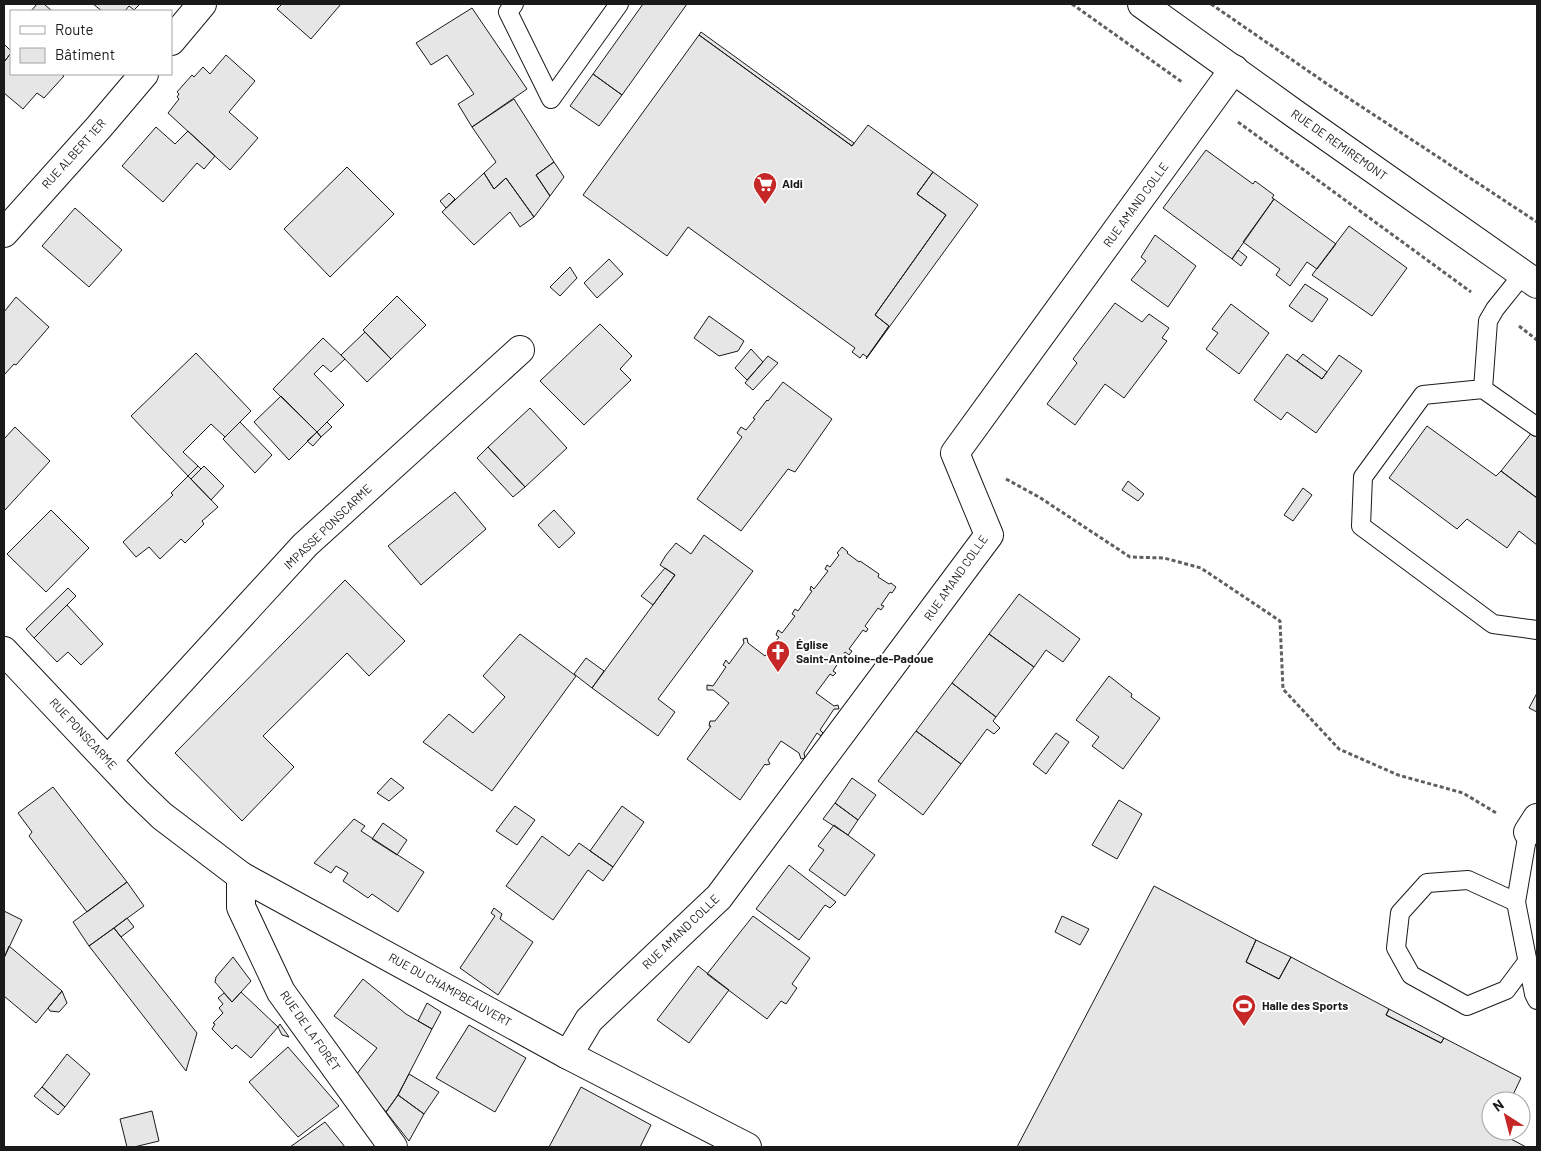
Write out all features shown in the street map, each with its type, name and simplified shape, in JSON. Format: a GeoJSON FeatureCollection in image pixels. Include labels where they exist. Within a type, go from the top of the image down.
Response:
{"type":"FeatureCollection","features":[{"type":"Feature","properties":{"kind":"street"},"geometry":{"type":"LineString","coordinates":[[172,40],[202,4]]}},
{"type":"Feature","properties":{"kind":"street","name":"RUE DE REMIREMONT"},"geometry":{"type":"LineString","coordinates":[[1142,4],[1530,279]]}},
{"type":"Feature","properties":{"kind":"street","name":"RUE AMAND COLLE"},"geometry":{"type":"LineString","coordinates":[[568,1055],[589,1020],[719,897],[989,535],[955,453],[1234,69]]}},
{"type":"Feature","properties":{"kind":"street","name":"RUE ALBERT 1ER"},"geometry":{"type":"LineString","coordinates":[[4,233],[143,75]]}},
{"type":"Feature","properties":{"kind":"street","name":"IMPASSE PONSCARME"},"geometry":{"type":"LineString","coordinates":[[108,760],[305,545],[520,350]]}},
{"type":"Feature","properties":{"kind":"street","name":"RUE PONSCARME"},"geometry":{"type":"LineString","coordinates":[[4,651],[162,816]]}},
{"type":"Feature","properties":{"kind":"street","name":"RUE DU CHAMPBEAUVERT"},"geometry":{"type":"LineString","coordinates":[[162,816],[241,876],[568,1055],[747,1147]]}},
{"type":"Feature","properties":{"kind":"street","name":"RUE DE LA FORÊT"},"geometry":{"type":"LineString","coordinates":[[241,876],[241,907],[281,992],[393,1147]]}},
{"type":"Feature","properties":{"kind":"lane"},"geometry":{"type":"LineString","coordinates":[[514,4],[508,12],[551,99],[619,4]]}},
{"type":"Feature","properties":{"kind":"lane"},"geometry":{"type":"LineString","coordinates":[[1483,389],[1488,321],[1495,309],[1530,279]]}},
{"type":"Feature","properties":{"kind":"lane"},"geometry":{"type":"LineString","coordinates":[[1537,427],[1483,389],[1423,395],[1362,477],[1361,526],[1493,624],[1537,630]]}},
{"type":"Feature","properties":{"kind":"lane"},"geometry":{"type":"LineString","coordinates":[[1533,825],[1516,902],[1534,994],[1537,1000]]}},
{"type":"Feature","properties":{"kind":"lane"},"geometry":{"type":"LineString","coordinates":[[1516,902],[1468,880],[1427,883],[1400,913],[1396,948],[1411,976],[1467,1006],[1506,990],[1528,962]]}},
{"type":"Feature","properties":{"kind":"path"},"geometry":{"type":"LineString","coordinates":[[1072,4],[1186,84]]}},
{"type":"Feature","properties":{"kind":"path"},"geometry":{"type":"LineString","coordinates":[[1211,4],[1330,86],[1537,222]]}},
{"type":"Feature","properties":{"kind":"path"},"geometry":{"type":"LineString","coordinates":[[1232,118],[1537,340]]}},
{"type":"Feature","properties":{"kind":"path"},"geometry":{"type":"LineString","coordinates":[[1005,479],[1039,497],[1130,557],[1164,558],[1200,568],[1280,621],[1283,689],[1339,749],[1398,775],[1463,793],[1533,825]]}},
{"type":"Feature","properties":{"kind":"building"},"geometry":{"type":"Polygon","coordinates":[[[37,4],[44,4],[51,10],[32,10],[37,4]]]}},
{"type":"Feature","properties":{"kind":"building"},"geometry":{"type":"Polygon","coordinates":[[[93,4],[140,4],[134,10],[129,6],[126,10],[101,10],[93,4]]]}},
{"type":"Feature","properties":{"kind":"building"},"geometry":{"type":"Polygon","coordinates":[[[282,4],[341,4],[311,39],[277,9],[282,4]]]}},
{"type":"Feature","properties":{"kind":"building"},"geometry":{"type":"Polygon","coordinates":[[[643,4],[687,4],[622,95],[593,74],[643,4]]]}},
{"type":"Feature","properties":{"kind":"building"},"geometry":{"type":"Polygon","coordinates":[[[472,8],[527,89],[472,127],[458,104],[474,94],[447,55],[431,65],[416,43],[472,8]]]}},
{"type":"Feature","properties":{"kind":"building"},"geometry":{"type":"Polygon","coordinates":[[[701,32],[854,143],[852,146],[699,35],[701,32]]]}},
{"type":"Feature","properties":{"kind":"building","name":"Aldi"},"geometry":{"type":"Polygon","coordinates":[[[699,35],[852,146],[868,125],[933,172],[917,194],[946,215],[875,315],[889,326],[867,357],[863,354],[860,358],[852,352],[855,348],[688,227],[667,256],[583,195],[699,35]]]}},
{"type":"Feature","properties":{"kind":"building"},"geometry":{"type":"Polygon","coordinates":[[[4,44],[10,50],[10,54],[4,62],[4,44]]]}},
{"type":"Feature","properties":{"kind":"building"},"geometry":{"type":"Polygon","coordinates":[[[10,54],[10,75],[64,76],[44,98],[37,93],[23,109],[4,93],[4,62],[10,54]]]}},
{"type":"Feature","properties":{"kind":"building"},"geometry":{"type":"Polygon","coordinates":[[[226,55],[255,81],[229,112],[258,138],[230,170],[168,113],[179,99],[177,92],[192,75],[194,77],[203,67],[210,74],[226,55]]]}},
{"type":"Feature","properties":{"kind":"building"},"geometry":{"type":"Polygon","coordinates":[[[593,74],[622,95],[599,126],[570,106],[593,74]]]}},
{"type":"Feature","properties":{"kind":"building"},"geometry":{"type":"Polygon","coordinates":[[[514,99],[554,162],[536,175],[550,196],[534,217],[506,178],[494,189],[484,173],[496,162],[472,127],[514,99]]]}},
{"type":"Feature","properties":{"kind":"building"},"geometry":{"type":"Polygon","coordinates":[[[156,127],[175,144],[188,131],[215,156],[204,169],[197,163],[163,202],[122,166],[156,127]]]}},
{"type":"Feature","properties":{"kind":"building"},"geometry":{"type":"Polygon","coordinates":[[[1206,150],[1253,184],[1255,181],[1274,195],[1272,198],[1274,199],[1232,259],[1163,208],[1206,150]]]}},
{"type":"Feature","properties":{"kind":"building"},"geometry":{"type":"Polygon","coordinates":[[[554,162],[564,177],[550,196],[536,175],[554,162]]]}},
{"type":"Feature","properties":{"kind":"building"},"geometry":{"type":"Polygon","coordinates":[[[347,167],[394,214],[330,277],[284,229],[347,167]]]}},
{"type":"Feature","properties":{"kind":"building"},"geometry":{"type":"Polygon","coordinates":[[[933,172],[978,205],[866,359],[889,326],[875,315],[946,215],[917,194],[933,172]]]}},
{"type":"Feature","properties":{"kind":"building"},"geometry":{"type":"Polygon","coordinates":[[[484,173],[494,189],[506,178],[534,217],[520,227],[510,212],[474,245],[442,212],[484,173]]]}},
{"type":"Feature","properties":{"kind":"building"},"geometry":{"type":"Polygon","coordinates":[[[449,193],[455,199],[446,208],[440,201],[449,193]]]}},
{"type":"Feature","properties":{"kind":"building"},"geometry":{"type":"Polygon","coordinates":[[[1274,199],[1336,244],[1317,269],[1307,262],[1290,286],[1276,275],[1280,269],[1243,242],[1274,199]]]}},
{"type":"Feature","properties":{"kind":"building"},"geometry":{"type":"Polygon","coordinates":[[[75,208],[122,250],[89,287],[42,246],[75,208]]]}},
{"type":"Feature","properties":{"kind":"building"},"geometry":{"type":"Polygon","coordinates":[[[1349,226],[1407,268],[1372,316],[1312,275],[1349,226]]]}},
{"type":"Feature","properties":{"kind":"building"},"geometry":{"type":"Polygon","coordinates":[[[1155,235],[1196,266],[1168,307],[1131,280],[1146,261],[1141,257],[1155,235]]]}},
{"type":"Feature","properties":{"kind":"building"},"geometry":{"type":"Polygon","coordinates":[[[1238,250],[1247,257],[1241,266],[1232,259],[1238,250]]]}},
{"type":"Feature","properties":{"kind":"building"},"geometry":{"type":"Polygon","coordinates":[[[609,259],[623,274],[597,298],[584,283],[609,259]]]}},
{"type":"Feature","properties":{"kind":"building"},"geometry":{"type":"Polygon","coordinates":[[[570,267],[577,278],[560,296],[550,287],[570,267]]]}},
{"type":"Feature","properties":{"kind":"building"},"geometry":{"type":"Polygon","coordinates":[[[1305,284],[1328,299],[1312,322],[1289,306],[1305,284]]]}},
{"type":"Feature","properties":{"kind":"building"},"geometry":{"type":"Polygon","coordinates":[[[397,296],[426,325],[391,359],[363,330],[397,296]]]}},
{"type":"Feature","properties":{"kind":"building"},"geometry":{"type":"Polygon","coordinates":[[[16,297],[49,327],[16,365],[14,364],[4,375],[4,312],[16,297]]]}},
{"type":"Feature","properties":{"kind":"building"},"geometry":{"type":"Polygon","coordinates":[[[1115,303],[1142,322],[1149,314],[1169,328],[1162,338],[1167,341],[1124,398],[1105,384],[1075,425],[1047,404],[1077,363],[1073,359],[1115,303]]]}},
{"type":"Feature","properties":{"kind":"building"},"geometry":{"type":"Polygon","coordinates":[[[1231,304],[1269,333],[1239,374],[1206,349],[1218,333],[1212,329],[1231,304]]]}},
{"type":"Feature","properties":{"kind":"building"},"geometry":{"type":"Polygon","coordinates":[[[709,316],[744,341],[738,351],[719,356],[694,338],[709,316]]]}},
{"type":"Feature","properties":{"kind":"building"},"geometry":{"type":"Polygon","coordinates":[[[600,324],[632,356],[620,369],[631,380],[584,425],[540,381],[600,324]]]}},
{"type":"Feature","properties":{"kind":"building"},"geometry":{"type":"Polygon","coordinates":[[[365,332],[391,359],[367,382],[341,355],[365,332]]]}},
{"type":"Feature","properties":{"kind":"building"},"geometry":{"type":"Polygon","coordinates":[[[323,338],[345,359],[331,372],[323,365],[314,374],[344,405],[317,432],[273,389],[323,338]]]}},
{"type":"Feature","properties":{"kind":"building"},"geometry":{"type":"Polygon","coordinates":[[[751,349],[763,362],[747,380],[735,368],[751,349]]]}},
{"type":"Feature","properties":{"kind":"building"},"geometry":{"type":"Polygon","coordinates":[[[196,353],[251,411],[225,437],[211,424],[183,452],[198,466],[188,476],[131,416],[196,353]]]}},
{"type":"Feature","properties":{"kind":"building"},"geometry":{"type":"Polygon","coordinates":[[[1287,354],[1322,379],[1339,355],[1362,371],[1316,433],[1287,412],[1281,420],[1254,400],[1287,354]]]}},
{"type":"Feature","properties":{"kind":"building"},"geometry":{"type":"Polygon","coordinates":[[[1303,354],[1327,372],[1322,379],[1297,361],[1303,354]]]}},
{"type":"Feature","properties":{"kind":"building"},"geometry":{"type":"Polygon","coordinates":[[[768,356],[778,363],[753,390],[745,383],[768,356]]]}},
{"type":"Feature","properties":{"kind":"building"},"geometry":{"type":"Polygon","coordinates":[[[783,382],[832,419],[795,472],[788,469],[741,531],[697,499],[742,437],[737,433],[741,427],[746,430],[755,419],[753,418],[783,382]]]}},
{"type":"Feature","properties":{"kind":"building"},"geometry":{"type":"Polygon","coordinates":[[[281,396],[317,432],[289,460],[254,422],[281,396]]]}},
{"type":"Feature","properties":{"kind":"building"},"geometry":{"type":"Polygon","coordinates":[[[530,408],[567,448],[525,487],[488,447],[530,408]]]}},
{"type":"Feature","properties":{"kind":"building"},"geometry":{"type":"Polygon","coordinates":[[[240,422],[272,455],[255,473],[223,439],[240,422]]]}},
{"type":"Feature","properties":{"kind":"building"},"geometry":{"type":"Polygon","coordinates":[[[327,422],[332,427],[321,437],[317,432],[327,422]]]}},
{"type":"Feature","properties":{"kind":"building"},"geometry":{"type":"Polygon","coordinates":[[[1427,426],[1496,476],[1501,471],[1537,498],[1537,545],[1519,531],[1507,548],[1467,519],[1457,529],[1389,478],[1427,426]]]}},
{"type":"Feature","properties":{"kind":"building"},"geometry":{"type":"Polygon","coordinates":[[[1537,426],[1537,498],[1501,471],[1537,426]]]}},
{"type":"Feature","properties":{"kind":"building"},"geometry":{"type":"Polygon","coordinates":[[[15,427],[50,461],[4,511],[4,439],[15,427]]]}},
{"type":"Feature","properties":{"kind":"building"},"geometry":{"type":"Polygon","coordinates":[[[317,432],[321,437],[313,446],[307,441],[317,432]]]}},
{"type":"Feature","properties":{"kind":"building"},"geometry":{"type":"Polygon","coordinates":[[[488,447],[525,487],[513,497],[477,458],[488,447]]]}},
{"type":"Feature","properties":{"kind":"building"},"geometry":{"type":"Polygon","coordinates":[[[198,466],[201,469],[191,479],[188,476],[198,466]]]}},
{"type":"Feature","properties":{"kind":"building"},"geometry":{"type":"Polygon","coordinates":[[[204,466],[224,486],[211,500],[191,479],[204,466]]]}},
{"type":"Feature","properties":{"kind":"building"},"geometry":{"type":"Polygon","coordinates":[[[188,476],[218,507],[202,521],[204,524],[185,543],[181,539],[160,559],[149,547],[136,557],[123,542],[173,495],[171,493],[188,476]]]}},
{"type":"Feature","properties":{"kind":"building"},"geometry":{"type":"Polygon","coordinates":[[[1128,481],[1144,494],[1138,501],[1122,490],[1128,481]]]}},
{"type":"Feature","properties":{"kind":"building"},"geometry":{"type":"Polygon","coordinates":[[[1303,488],[1312,495],[1293,521],[1284,515],[1303,488]]]}},
{"type":"Feature","properties":{"kind":"building"},"geometry":{"type":"Polygon","coordinates":[[[455,492],[486,529],[421,585],[388,546],[455,492]]]}},
{"type":"Feature","properties":{"kind":"building"},"geometry":{"type":"Polygon","coordinates":[[[51,510],[89,548],[46,592],[7,554],[51,510]]]}},
{"type":"Feature","properties":{"kind":"building"},"geometry":{"type":"Polygon","coordinates":[[[554,510],[575,533],[559,548],[538,525],[554,510]]]}},
{"type":"Feature","properties":{"kind":"building"},"geometry":{"type":"Polygon","coordinates":[[[704,535],[753,571],[658,699],[675,712],[658,736],[592,688],[675,575],[660,565],[666,555],[676,543],[691,554],[704,535]]]}},
{"type":"Feature","properties":{"kind":"building","name":"Église Saint-Antoine-de-Padoue"},"geometry":{"type":"Polygon","coordinates":[[[842,547],[859,562],[879,574],[878,577],[896,587],[881,605],[884,606],[881,610],[878,608],[865,626],[868,629],[866,632],[863,630],[849,649],[852,651],[849,655],[845,652],[833,671],[836,673],[833,676],[830,674],[816,693],[834,706],[838,705],[839,709],[834,709],[820,730],[823,733],[821,736],[817,733],[804,753],[805,758],[801,759],[799,753],[781,741],[768,760],[770,764],[765,764],[740,800],[687,759],[711,726],[709,726],[710,721],[715,721],[729,703],[713,690],[707,690],[707,685],[713,686],[726,667],[723,665],[726,660],[729,664],[744,643],[743,639],[747,638],[748,643],[765,656],[779,637],[776,635],[778,630],[782,633],[795,616],[792,614],[795,609],[798,611],[812,591],[810,590],[811,586],[814,589],[828,571],[825,569],[827,565],[830,567],[839,555],[837,553],[842,547]]]}},
{"type":"Feature","properties":{"kind":"building"},"geometry":{"type":"Polygon","coordinates":[[[665,568],[675,575],[653,605],[641,596],[665,568]]]}},
{"type":"Feature","properties":{"kind":"building"},"geometry":{"type":"Polygon","coordinates":[[[345,580],[405,641],[369,676],[347,653],[263,736],[294,767],[242,821],[175,753],[345,580]]]}},
{"type":"Feature","properties":{"kind":"building"},"geometry":{"type":"Polygon","coordinates":[[[68,588],[76,596],[34,638],[26,629],[68,588]]]}},
{"type":"Feature","properties":{"kind":"building"},"geometry":{"type":"Polygon","coordinates":[[[1019,594],[1080,639],[1063,662],[1046,650],[1034,667],[989,634],[1019,594]]]}},
{"type":"Feature","properties":{"kind":"building"},"geometry":{"type":"Polygon","coordinates":[[[67,605],[103,644],[81,665],[68,652],[57,662],[34,638],[67,605]]]}},
{"type":"Feature","properties":{"kind":"building"},"geometry":{"type":"Polygon","coordinates":[[[520,634],[576,676],[492,791],[423,742],[449,714],[473,733],[505,697],[483,676],[520,634]]]}},
{"type":"Feature","properties":{"kind":"building"},"geometry":{"type":"Polygon","coordinates":[[[989,634],[1034,667],[996,717],[952,683],[989,634]]]}},
{"type":"Feature","properties":{"kind":"building"},"geometry":{"type":"Polygon","coordinates":[[[586,658],[604,671],[592,688],[574,674],[586,658]]]}},
{"type":"Feature","properties":{"kind":"building"},"geometry":{"type":"Polygon","coordinates":[[[1109,676],[1132,694],[1131,697],[1160,718],[1123,769],[1092,746],[1099,737],[1076,720],[1109,676]]]}},
{"type":"Feature","properties":{"kind":"building"},"geometry":{"type":"Polygon","coordinates":[[[952,683],[996,717],[993,721],[1000,728],[994,734],[987,729],[961,764],[916,731],[952,683]]]}},
{"type":"Feature","properties":{"kind":"building"},"geometry":{"type":"Polygon","coordinates":[[[1537,693],[1537,712],[1529,708],[1537,693]]]}},
{"type":"Feature","properties":{"kind":"building"},"geometry":{"type":"Polygon","coordinates":[[[916,731],[961,764],[923,815],[878,781],[916,731]]]}},
{"type":"Feature","properties":{"kind":"building"},"geometry":{"type":"Polygon","coordinates":[[[1056,733],[1069,742],[1046,774],[1033,764],[1056,733]]]}},
{"type":"Feature","properties":{"kind":"building"},"geometry":{"type":"Polygon","coordinates":[[[391,778],[404,788],[389,801],[377,793],[391,778]]]}},
{"type":"Feature","properties":{"kind":"building"},"geometry":{"type":"Polygon","coordinates":[[[852,778],[876,795],[858,820],[835,803],[852,778]]]}},
{"type":"Feature","properties":{"kind":"building"},"geometry":{"type":"Polygon","coordinates":[[[53,787],[127,882],[87,912],[29,836],[32,832],[18,813],[53,787]]]}},
{"type":"Feature","properties":{"kind":"building"},"geometry":{"type":"Polygon","coordinates":[[[1119,800],[1142,814],[1117,859],[1092,845],[1119,800]]]}},
{"type":"Feature","properties":{"kind":"building"},"geometry":{"type":"Polygon","coordinates":[[[835,803],[858,820],[848,835],[823,819],[835,803]]]}},
{"type":"Feature","properties":{"kind":"building"},"geometry":{"type":"Polygon","coordinates":[[[515,806],[535,820],[517,845],[496,831],[515,806]]]}},
{"type":"Feature","properties":{"kind":"building"},"geometry":{"type":"Polygon","coordinates":[[[622,806],[644,822],[613,867],[590,851],[622,806]]]}},
{"type":"Feature","properties":{"kind":"building"},"geometry":{"type":"Polygon","coordinates":[[[354,819],[365,826],[361,831],[424,872],[398,912],[372,894],[368,898],[343,881],[348,873],[336,866],[331,873],[314,863],[354,819]]]}},
{"type":"Feature","properties":{"kind":"building"},"geometry":{"type":"Polygon","coordinates":[[[383,823],[407,840],[397,855],[372,839],[383,823]]]}},
{"type":"Feature","properties":{"kind":"building"},"geometry":{"type":"Polygon","coordinates":[[[834,825],[875,855],[845,896],[809,870],[824,850],[818,846],[834,825]]]}},
{"type":"Feature","properties":{"kind":"building"},"geometry":{"type":"Polygon","coordinates":[[[542,836],[569,856],[579,843],[613,867],[603,881],[588,870],[553,920],[506,886],[542,836]]]}},
{"type":"Feature","properties":{"kind":"building"},"geometry":{"type":"Polygon","coordinates":[[[789,865],[836,902],[830,908],[825,905],[799,940],[756,909],[789,865]]]}},
{"type":"Feature","properties":{"kind":"building"},"geometry":{"type":"Polygon","coordinates":[[[127,882],[144,906],[89,946],[73,922],[127,882]]]}},
{"type":"Feature","properties":{"kind":"building","name":"Halle des Sports"},"geometry":{"type":"Polygon","coordinates":[[[1154,886],[1256,940],[1246,962],[1279,979],[1291,957],[1389,1009],[1386,1015],[1441,1043],[1444,1038],[1521,1078],[1515,1091],[1481,1091],[1481,1141],[1515,1141],[1526,1147],[1017,1147],[1154,886]]]}},
{"type":"Feature","properties":{"kind":"building"},"geometry":{"type":"Polygon","coordinates":[[[494,908],[502,914],[500,919],[533,942],[498,995],[460,968],[495,916],[491,913],[494,908]]]}},
{"type":"Feature","properties":{"kind":"building"},"geometry":{"type":"Polygon","coordinates":[[[4,911],[22,920],[4,958],[4,911]]]}},
{"type":"Feature","properties":{"kind":"building"},"geometry":{"type":"Polygon","coordinates":[[[753,916],[810,958],[792,984],[797,988],[786,1004],[781,1001],[767,1019],[707,974],[753,916]]]}},
{"type":"Feature","properties":{"kind":"building"},"geometry":{"type":"Polygon","coordinates":[[[1062,916],[1089,929],[1080,945],[1055,932],[1062,916]]]}},
{"type":"Feature","properties":{"kind":"building"},"geometry":{"type":"Polygon","coordinates":[[[127,918],[134,927],[121,937],[114,928],[127,918]]]}},
{"type":"Feature","properties":{"kind":"building"},"geometry":{"type":"Polygon","coordinates":[[[114,928],[197,1033],[186,1071],[89,946],[114,928]]]}},
{"type":"Feature","properties":{"kind":"building"},"geometry":{"type":"Polygon","coordinates":[[[1256,940],[1291,957],[1279,979],[1246,962],[1256,940]]]}},
{"type":"Feature","properties":{"kind":"building"},"geometry":{"type":"Polygon","coordinates":[[[9,946],[62,991],[36,1023],[4,996],[4,958],[9,946]]]}},
{"type":"Feature","properties":{"kind":"building"},"geometry":{"type":"Polygon","coordinates":[[[233,957],[251,981],[232,1002],[215,982],[216,977],[233,957]]]}},
{"type":"Feature","properties":{"kind":"building"},"geometry":{"type":"Polygon","coordinates":[[[698,966],[729,990],[689,1043],[657,1020],[698,966]]]}},
{"type":"Feature","properties":{"kind":"building"},"geometry":{"type":"Polygon","coordinates":[[[363,979],[406,1014],[432,1029],[398,1095],[386,1112],[356,1075],[377,1048],[334,1016],[363,979]]]}},
{"type":"Feature","properties":{"kind":"building"},"geometry":{"type":"Polygon","coordinates":[[[62,991],[67,1003],[59,1012],[50,1011],[48,1008],[62,991]]]}},
{"type":"Feature","properties":{"kind":"building"},"geometry":{"type":"Polygon","coordinates":[[[241,992],[278,1027],[251,1058],[236,1045],[232,1049],[212,1029],[215,1024],[213,1023],[223,1013],[219,1008],[223,1004],[218,998],[224,993],[232,1002],[241,992]]]}},
{"type":"Feature","properties":{"kind":"building"},"geometry":{"type":"Polygon","coordinates":[[[427,1003],[441,1012],[432,1029],[418,1021],[427,1003]]]}},
{"type":"Feature","properties":{"kind":"building"},"geometry":{"type":"Polygon","coordinates":[[[1389,1009],[1444,1038],[1441,1043],[1386,1015],[1389,1009]]]}},
{"type":"Feature","properties":{"kind":"building"},"geometry":{"type":"Polygon","coordinates":[[[280,1024],[289,1037],[282,1035],[278,1027],[280,1024]]]}},
{"type":"Feature","properties":{"kind":"building"},"geometry":{"type":"Polygon","coordinates":[[[469,1025],[526,1058],[495,1112],[436,1078],[469,1025]]]}},
{"type":"Feature","properties":{"kind":"building"},"geometry":{"type":"Polygon","coordinates":[[[288,1047],[339,1106],[298,1137],[249,1082],[288,1047]]]}},
{"type":"Feature","properties":{"kind":"building"},"geometry":{"type":"Polygon","coordinates":[[[67,1054],[90,1074],[65,1107],[42,1087],[67,1054]]]}},
{"type":"Feature","properties":{"kind":"building"},"geometry":{"type":"Polygon","coordinates":[[[409,1074],[439,1092],[424,1114],[398,1095],[409,1074]]]}},
{"type":"Feature","properties":{"kind":"building"},"geometry":{"type":"Polygon","coordinates":[[[42,1087],[65,1107],[58,1115],[34,1096],[42,1087]]]}},
{"type":"Feature","properties":{"kind":"building"},"geometry":{"type":"Polygon","coordinates":[[[581,1087],[651,1125],[640,1147],[549,1147],[581,1087]]]}},
{"type":"Feature","properties":{"kind":"building"},"geometry":{"type":"Polygon","coordinates":[[[398,1095],[424,1114],[409,1141],[386,1112],[398,1095]]]}},
{"type":"Feature","properties":{"kind":"building"},"geometry":{"type":"Polygon","coordinates":[[[152,1111],[159,1141],[127,1147],[120,1119],[152,1111]]]}},
{"type":"Feature","properties":{"kind":"building"},"geometry":{"type":"Polygon","coordinates":[[[325,1122],[345,1147],[290,1147],[325,1122]]]}},
{"type":"Feature","properties":{"kind":"place","name":"Aldi"},"geometry":{"type":"Point","coordinates":[765,205]}},
{"type":"Feature","properties":{"kind":"place","name":"Église Saint-Antoine-de-Padoue"},"geometry":{"type":"Point","coordinates":[778,673]}},
{"type":"Feature","properties":{"kind":"place","name":"Halle des Sports"},"geometry":{"type":"Point","coordinates":[1244,1027]}}]}
